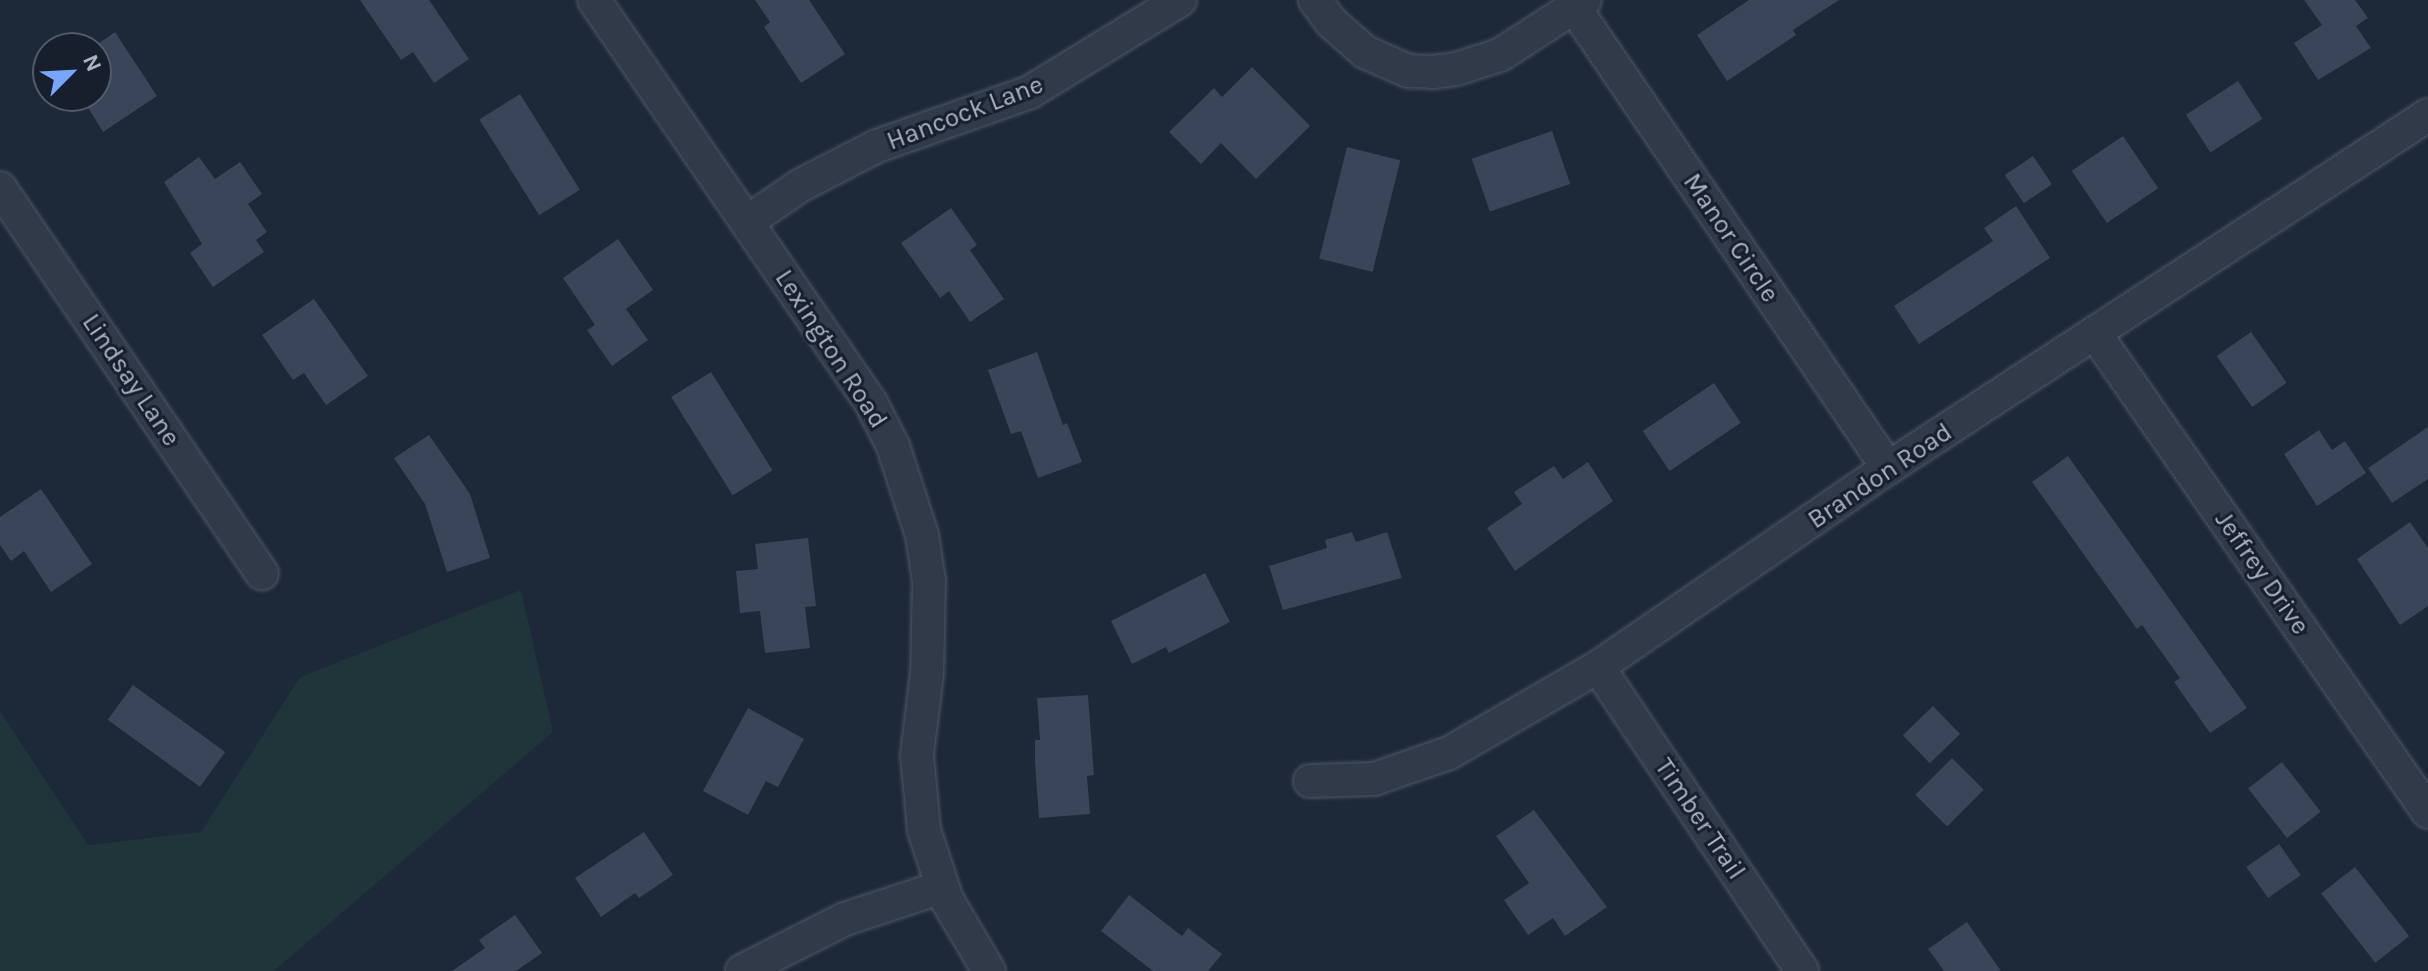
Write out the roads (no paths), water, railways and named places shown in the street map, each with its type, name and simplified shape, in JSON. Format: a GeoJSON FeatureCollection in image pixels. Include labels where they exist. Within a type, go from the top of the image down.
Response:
{"type":"FeatureCollection","features":[{"type":"Feature","properties":{"kind":"street","name":"Lexington Road"},"geometry":{"type":"LineString","coordinates":[[594,0],[872,405],[910,490],[922,535],[930,612],[927,673],[917,755],[918,793],[924,830],[942,887],[964,933],[989,971]]}},
{"type":"Feature","properties":{"kind":"street","name":"Hancock Lane"},"geometry":{"type":"LineString","coordinates":[[747,222],[801,185],[877,146],[1030,92],[1180,0]]}},
{"type":"Feature","properties":{"kind":"street","name":"Manor Circle"},"geometry":{"type":"LineString","coordinates":[[1315,0],[1331,22],[1365,52],[1408,71],[1433,72],[1456,69],[1500,55],[1579,4],[1888,468]]}},
{"type":"Feature","properties":{"kind":"street","name":"Brandon Road"},"geometry":{"type":"LineString","coordinates":[[1310,781],[1374,779],[1449,753],[1598,667],[1888,468],[2096,335],[2428,115]]}},
{"type":"Feature","properties":{"kind":"street","name":"Lindsay Lane"},"geometry":{"type":"LineString","coordinates":[[0,188],[262,573]]}},
{"type":"Feature","properties":{"kind":"street","name":"Jeffrey Drive"},"geometry":{"type":"LineString","coordinates":[[2096,335],[2428,812]]}},
{"type":"Feature","properties":{"kind":"street","name":"Timber Trail"},"geometry":{"type":"LineString","coordinates":[[1598,667],[1802,971]]}},
{"type":"Feature","properties":{"kind":"street"},"geometry":{"type":"LineString","coordinates":[[742,971],[845,919],[942,887]]}}]}
